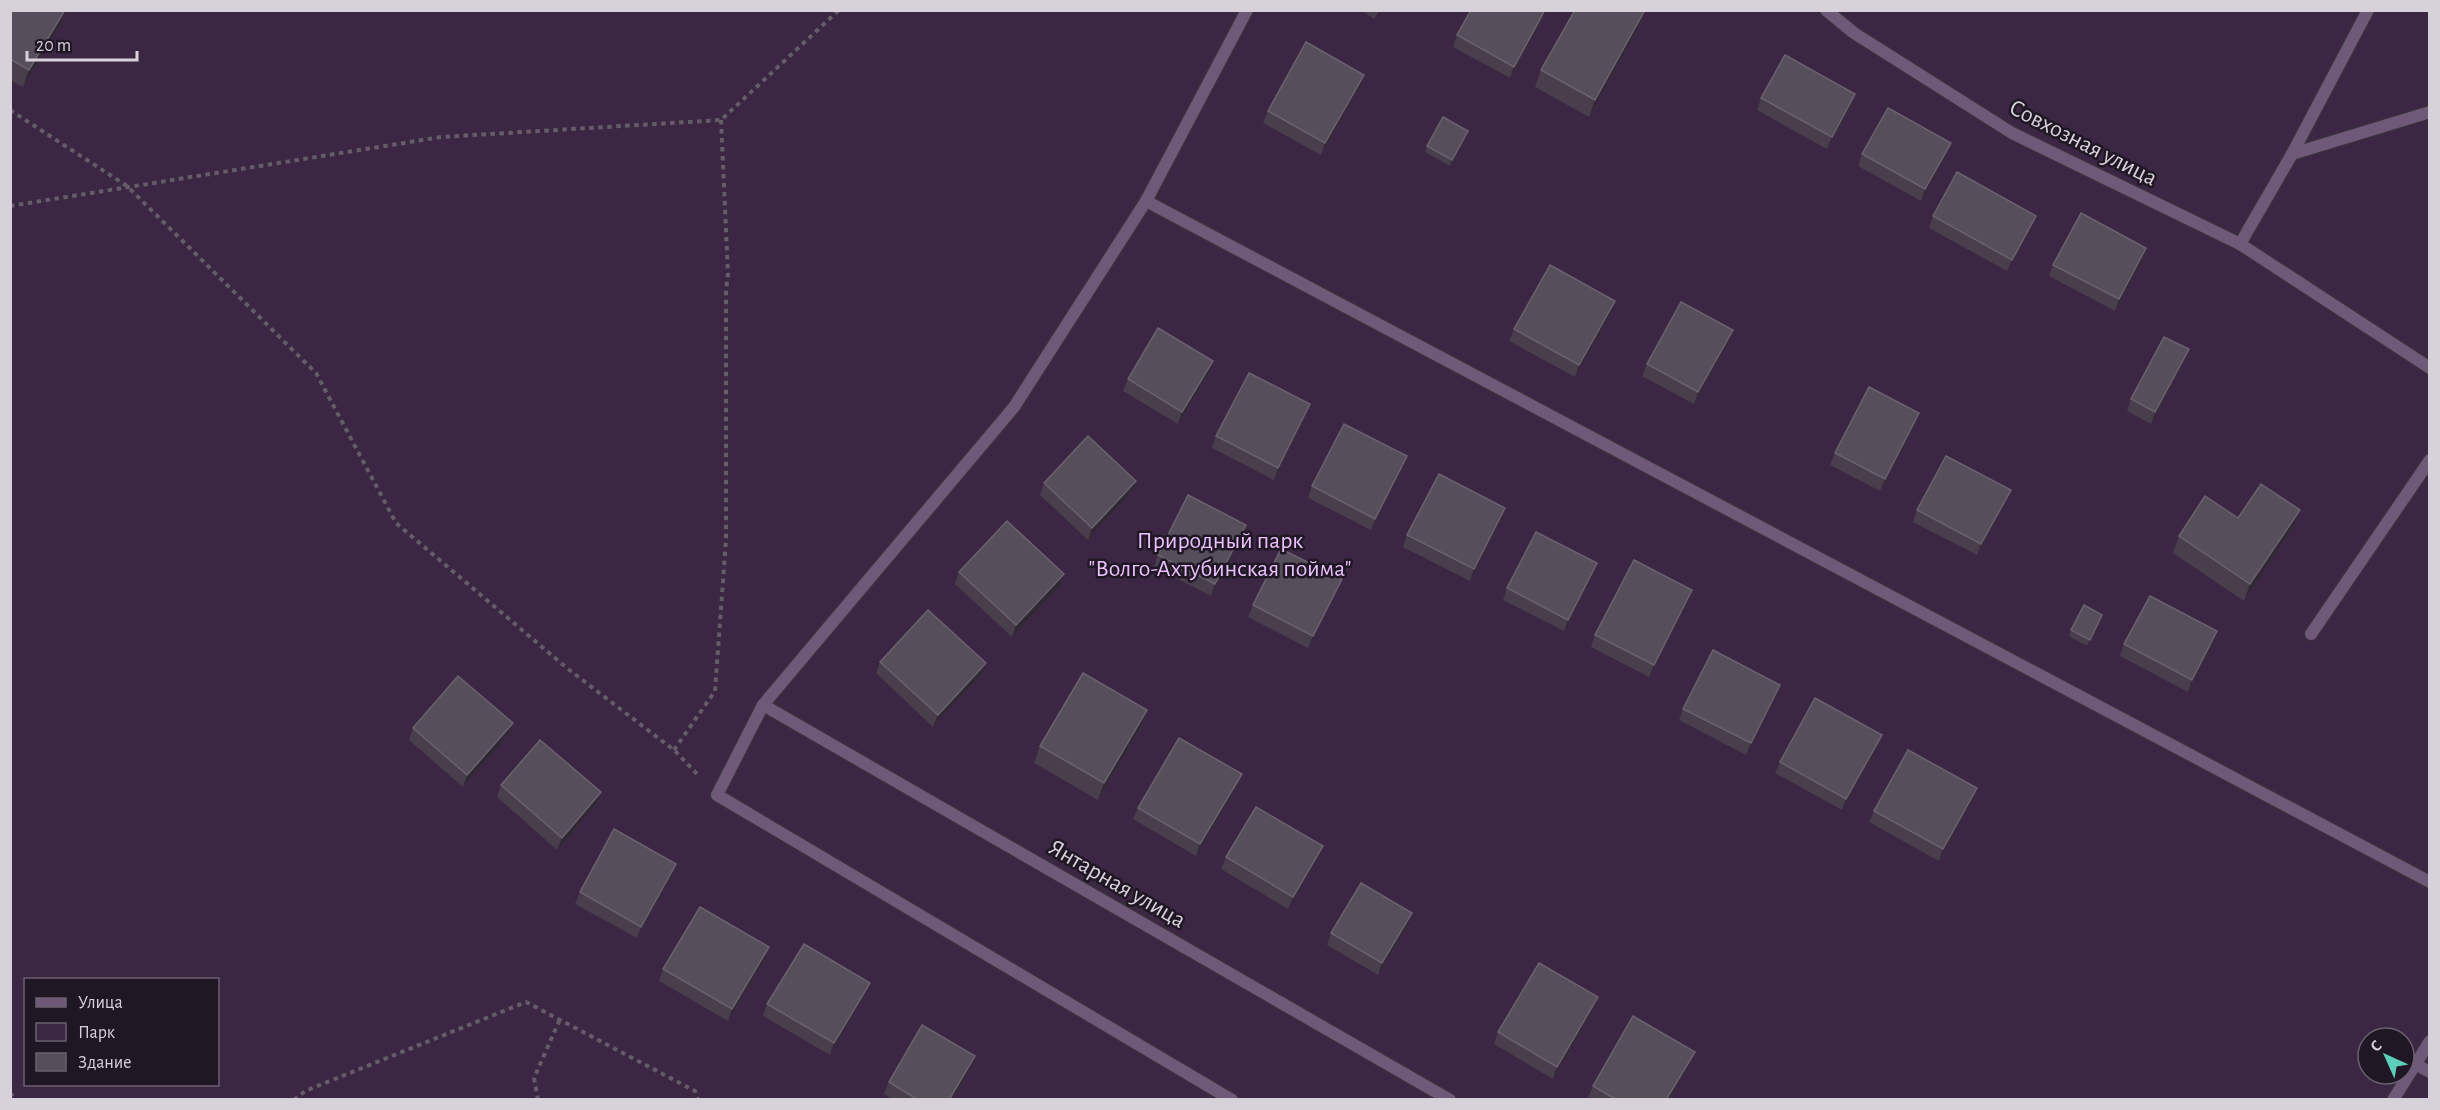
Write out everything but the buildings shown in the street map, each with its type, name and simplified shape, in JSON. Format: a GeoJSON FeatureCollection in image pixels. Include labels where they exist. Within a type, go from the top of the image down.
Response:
{"type":"FeatureCollection","features":[{"type":"Feature","properties":{"kind":"street"},"geometry":{"type":"LineString","coordinates":[[1232,1100],[717,795],[763,705],[1014,407],[1146,201],[1247,10]]}},
{"type":"Feature","properties":{"kind":"street","name":"Совхозная улица"},"geometry":{"type":"LineString","coordinates":[[1826,10],[1854,33],[2012,133],[2240,244],[2430,368]]}},
{"type":"Feature","properties":{"kind":"street"},"geometry":{"type":"LineString","coordinates":[[2240,244],[2292,154],[2368,10]]}},
{"type":"Feature","properties":{"kind":"street"},"geometry":{"type":"LineString","coordinates":[[2292,154],[2430,112]]}},
{"type":"Feature","properties":{"kind":"street"},"geometry":{"type":"LineString","coordinates":[[1146,201],[2430,882]]}},
{"type":"Feature","properties":{"kind":"street"},"geometry":{"type":"LineString","coordinates":[[2312,634],[2430,460]]}},
{"type":"Feature","properties":{"kind":"street","name":"Янтарная улица"},"geometry":{"type":"LineString","coordinates":[[763,705],[1450,1100]]}},
{"type":"Feature","properties":{"kind":"street"},"geometry":{"type":"LineString","coordinates":[[2416,1062],[2430,1041]]}},
{"type":"Feature","properties":{"kind":"street"},"geometry":{"type":"LineString","coordinates":[[2416,1065],[2430,1072]]}},
{"type":"Feature","properties":{"kind":"street"},"geometry":{"type":"LineString","coordinates":[[2393,1100],[2402,1086]]}},
{"type":"Feature","properties":{"kind":"path"},"geometry":{"type":"LineString","coordinates":[[10,206],[441,137],[721,120],[839,10]]}},
{"type":"Feature","properties":{"kind":"path"},"geometry":{"type":"LineString","coordinates":[[10,110],[126,186],[316,373],[396,523],[568,669],[674,750],[717,795]]}},
{"type":"Feature","properties":{"kind":"path"},"geometry":{"type":"LineString","coordinates":[[674,750],[715,691],[726,540],[726,290],[728,274],[721,120]]}},
{"type":"Feature","properties":{"kind":"path"},"geometry":{"type":"LineString","coordinates":[[294,1100],[305,1091],[526,1002],[695,1091],[698,1100]]}},
{"type":"Feature","properties":{"kind":"path"},"geometry":{"type":"LineString","coordinates":[[538,1100],[534,1078],[560,1019]]}},
{"type":"Feature","properties":{"kind":"path"},"geometry":{"type":"LineString","coordinates":[[10,1093],[17,1100]]}},
{"type":"Feature","properties":{"kind":"green space","name":"Природный парк \"Волго-Ахтубинская пойма\""},"geometry":{"type":"Polygon","coordinates":[[[10,11],[2429,11],[2429,1099],[11,1099],[10,11]]]}}]}
